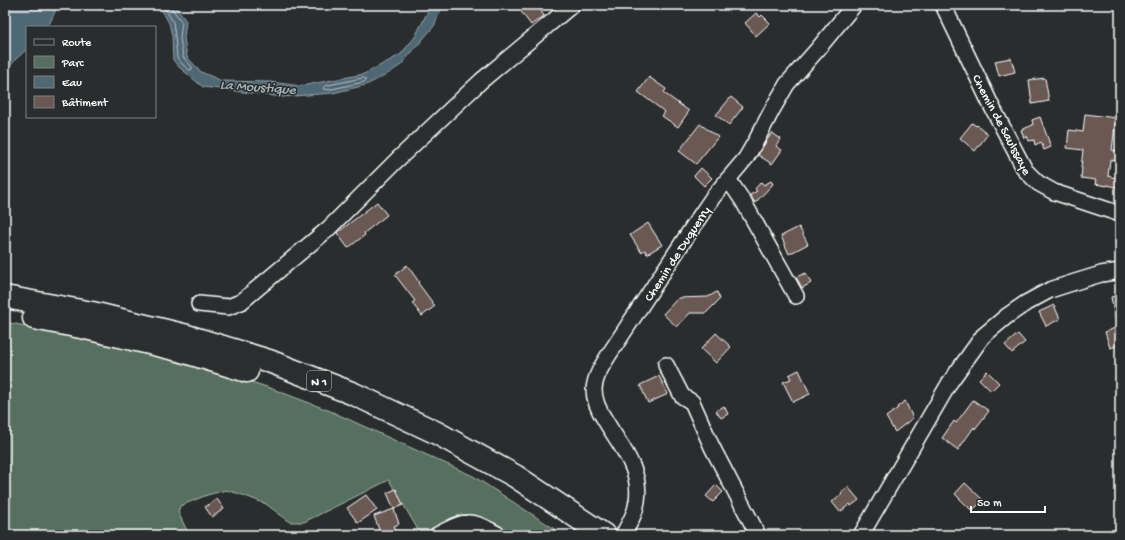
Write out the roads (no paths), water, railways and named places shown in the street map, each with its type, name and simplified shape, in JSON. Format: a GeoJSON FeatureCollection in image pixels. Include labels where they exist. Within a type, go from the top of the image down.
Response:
{"type":"FeatureCollection","features":[{"type":"Feature","properties":{"kind":"highway","name":"N 1"},"geometry":{"type":"LineString","coordinates":[[5,297],[92,313],[188,336],[269,361],[354,394],[435,432],[515,476],[604,535]]}},
{"type":"Feature","properties":{"kind":"highway","name":"N 1"},"geometry":{"type":"LineString","coordinates":[[5,313],[86,328],[179,350],[265,376],[347,406],[430,446],[505,488],[578,535]]}},
{"type":"Feature","properties":{"kind":"street"},"geometry":{"type":"LineString","coordinates":[[199,304],[228,307],[241,302],[328,229],[397,160],[482,81],[572,5]]}},
{"type":"Feature","properties":{"kind":"street","name":"Chemin de Duquerry"},"geometry":{"type":"LineString","coordinates":[[626,529],[635,512],[637,498],[634,468],[599,410],[595,399],[595,382],[610,353],[698,219],[713,197],[750,152],[786,84],[817,50],[854,5]]}},
{"type":"Feature","properties":{"kind":"street","name":"Chemin de Saulssaye"},"geometry":{"type":"LineString","coordinates":[[943,5],[991,105],[1025,170],[1038,183],[1054,192],[1120,214]]}},
{"type":"Feature","properties":{"kind":"street"},"geometry":{"type":"LineString","coordinates":[[728,179],[743,201],[796,296]]}},
{"type":"Feature","properties":{"kind":"street"},"geometry":{"type":"LineString","coordinates":[[861,535],[950,382],[983,336],[1007,316],[1026,303],[1050,290],[1101,274],[1120,271]]}},
{"type":"Feature","properties":{"kind":"street"},"geometry":{"type":"LineString","coordinates":[[666,365],[682,396],[692,402],[712,448],[758,535]]}},
{"type":"Feature","properties":{"kind":"street"},"geometry":{"type":"LineString","coordinates":[[437,535],[467,523],[480,525],[499,535]]}},
{"type":"Feature","properties":{"kind":"water"},"geometry":{"type":"Polygon","coordinates":[[[10,5],[58,5],[48,26],[26,26],[26,50],[15,60],[5,73],[5,15],[10,5]]]}},
{"type":"Feature","properties":{"kind":"water","name":"La Moustique"},"geometry":{"type":"Polygon","coordinates":[[[159,5],[174,5],[186,21],[184,38],[187,57],[201,72],[222,81],[270,82],[301,86],[364,74],[400,55],[415,37],[431,5],[443,5],[434,26],[401,65],[386,75],[366,85],[333,93],[282,97],[203,87],[173,60],[172,36],[169,23],[159,5]]]}}]}
